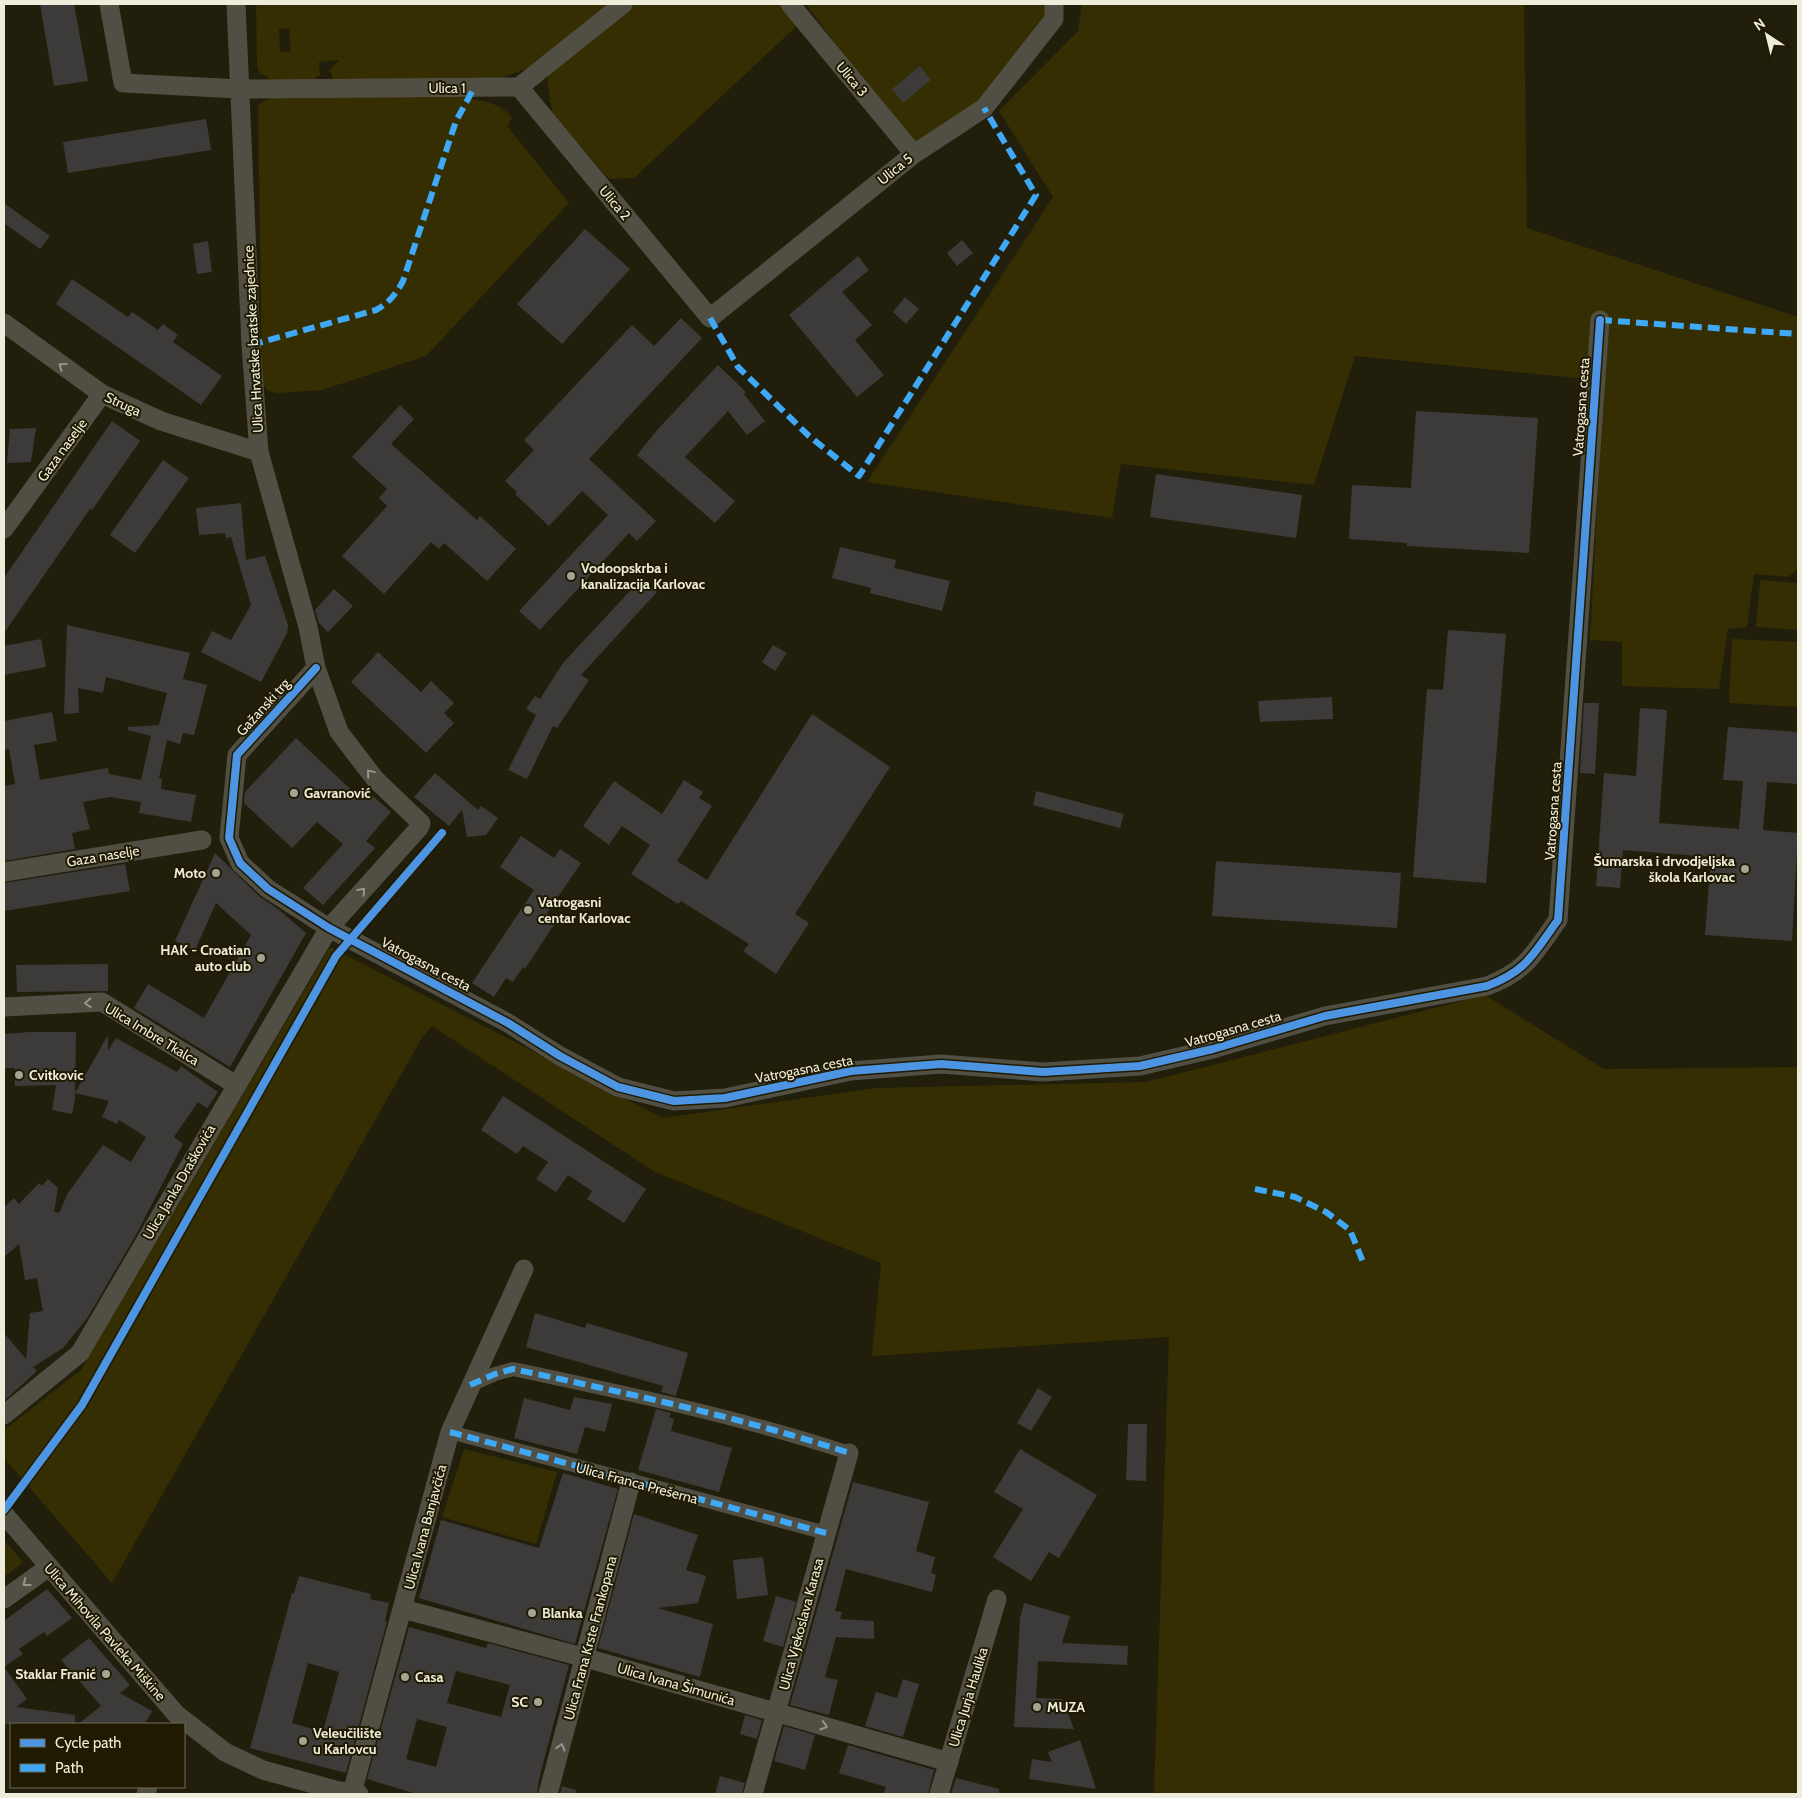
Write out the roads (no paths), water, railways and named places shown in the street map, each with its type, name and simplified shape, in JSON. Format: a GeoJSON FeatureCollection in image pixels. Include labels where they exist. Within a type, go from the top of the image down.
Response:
{"type":"FeatureCollection","features":[{"type":"Feature","properties":{"kind":"street","name":"Ulica 1"},"geometry":{"type":"LineString","coordinates":[[109,4],[123,84],[240,89],[519,88]]}},
{"type":"Feature","properties":{"kind":"street","name":"Ulica Hrvatske bratske zajednice"},"geometry":{"type":"LineString","coordinates":[[236,4],[259,452],[308,627],[316,668]]}},
{"type":"Feature","properties":{"kind":"street"},"geometry":{"type":"LineString","coordinates":[[519,88],[624,4]]}},
{"type":"Feature","properties":{"kind":"street","name":"Ulica 3"},"geometry":{"type":"LineString","coordinates":[[790,4],[914,154]]}},
{"type":"Feature","properties":{"kind":"street","name":"Ulica 5"},"geometry":{"type":"LineString","coordinates":[[710,318],[914,154],[984,108],[1054,19],[1054,4]]}},
{"type":"Feature","properties":{"kind":"street","name":"Ulica 2"},"geometry":{"type":"LineString","coordinates":[[519,88],[710,318]]}},
{"type":"Feature","properties":{"kind":"street","name":"Vatrogasna cesta"},"geometry":{"type":"LineString","coordinates":[[329,928],[508,1023],[560,1056],[618,1087],[674,1101],[725,1098],[851,1071],[932,1065],[1043,1072],[1140,1066],[1214,1049],[1326,1016],[1477,988],[1509,978],[1524,966],[1558,920],[1600,320]]}},
{"type":"Feature","properties":{"kind":"street","name":"Struga"},"geometry":{"type":"LineString","coordinates":[[4,323],[102,394],[160,421],[259,452]]}},
{"type":"Feature","properties":{"kind":"street","name":"Gaza naselje"},"geometry":{"type":"LineString","coordinates":[[4,529],[102,394]]}},
{"type":"Feature","properties":{"kind":"street"},"geometry":{"type":"LineString","coordinates":[[316,668],[339,732],[375,779],[421,823],[419,828],[329,928]]}},
{"type":"Feature","properties":{"kind":"street","name":"Gažanski trg"},"geometry":{"type":"LineString","coordinates":[[316,668],[237,755],[229,838],[240,863],[268,889],[329,928]]}},
{"type":"Feature","properties":{"kind":"street","name":"Gaza naselje"},"geometry":{"type":"LineString","coordinates":[[4,872],[202,840]]}},
{"type":"Feature","properties":{"kind":"street","name":"Ulica Janka Draškovića"},"geometry":{"type":"LineString","coordinates":[[4,1415],[80,1353],[329,928]]}},
{"type":"Feature","properties":{"kind":"street","name":"Ulica Imbre Tkalca"},"geometry":{"type":"LineString","coordinates":[[4,1008],[102,1002],[236,1085]]}},
{"type":"Feature","properties":{"kind":"street","name":"Ulica Ivana Banjavčića"},"geometry":{"type":"LineString","coordinates":[[355,1794],[450,1432],[524,1269]]}},
{"type":"Feature","properties":{"kind":"street"},"geometry":{"type":"LineString","coordinates":[[470,1386],[495,1374],[513,1369],[723,1417],[803,1438],[849,1453]]}},
{"type":"Feature","properties":{"kind":"street","name":"Ulica Franca Prešerna"},"geometry":{"type":"LineString","coordinates":[[450,1432],[826,1534]]}},
{"type":"Feature","properties":{"kind":"street","name":"Ulica Vjekoslava Karasa"},"geometry":{"type":"LineString","coordinates":[[753,1794],[849,1453]]}},
{"type":"Feature","properties":{"kind":"street","name":"Ulica Frana Krste Frankopana"},"geometry":{"type":"LineString","coordinates":[[548,1794],[632,1482]]}},
{"type":"Feature","properties":{"kind":"street","name":"Ulica Mihovila Pavleka Miškine"},"geometry":{"type":"LineString","coordinates":[[4,1514],[173,1719]]}},
{"type":"Feature","properties":{"kind":"street"},"geometry":{"type":"LineString","coordinates":[[4,1599],[49,1567]]}},
{"type":"Feature","properties":{"kind":"street","name":"Ulica Jurja Haulika"},"geometry":{"type":"LineString","coordinates":[[939,1794],[997,1599]]}},
{"type":"Feature","properties":{"kind":"street","name":"Ulica Ivana Šimunića"},"geometry":{"type":"LineString","coordinates":[[403,1609],[586,1658],[949,1762]]}},
{"type":"Feature","properties":{"kind":"street","name":"Ulica Mihovila Pavleka Miškine"},"geometry":{"type":"LineString","coordinates":[[185,1727],[225,1752],[263,1770],[355,1794]]}},
{"type":"Feature","properties":{"kind":"place","name":"Vodoopskrba i kanalizacija Karlovac"},"geometry":{"type":"Point","coordinates":[571,576]}},
{"type":"Feature","properties":{"kind":"place","name":"Gavranović"},"geometry":{"type":"Point","coordinates":[294,793]}},
{"type":"Feature","properties":{"kind":"place","name":"Šumarska i drvodjeljska škola Karlovac"},"geometry":{"type":"Point","coordinates":[1745,869]}},
{"type":"Feature","properties":{"kind":"place","name":"Moto"},"geometry":{"type":"Point","coordinates":[216,873]}},
{"type":"Feature","properties":{"kind":"place","name":"Vatrogasni centar Karlovac"},"geometry":{"type":"Point","coordinates":[528,910]}},
{"type":"Feature","properties":{"kind":"place","name":"HAK - Croatian auto club"},"geometry":{"type":"Point","coordinates":[261,958]}},
{"type":"Feature","properties":{"kind":"place","name":"Cvitkovic"},"geometry":{"type":"Point","coordinates":[19,1075]}},
{"type":"Feature","properties":{"kind":"place","name":"Blanka"},"geometry":{"type":"Point","coordinates":[532,1613]}},
{"type":"Feature","properties":{"kind":"place","name":"Staklar Franić"},"geometry":{"type":"Point","coordinates":[106,1674]}},
{"type":"Feature","properties":{"kind":"place","name":"Casa"},"geometry":{"type":"Point","coordinates":[405,1677]}},
{"type":"Feature","properties":{"kind":"place","name":"SC"},"geometry":{"type":"Point","coordinates":[538,1702]}},
{"type":"Feature","properties":{"kind":"place","name":"MUZA"},"geometry":{"type":"Point","coordinates":[1037,1707]}},
{"type":"Feature","properties":{"kind":"place","name":"Veleučilište u Karlovcu"},"geometry":{"type":"Point","coordinates":[303,1741]}}]}
